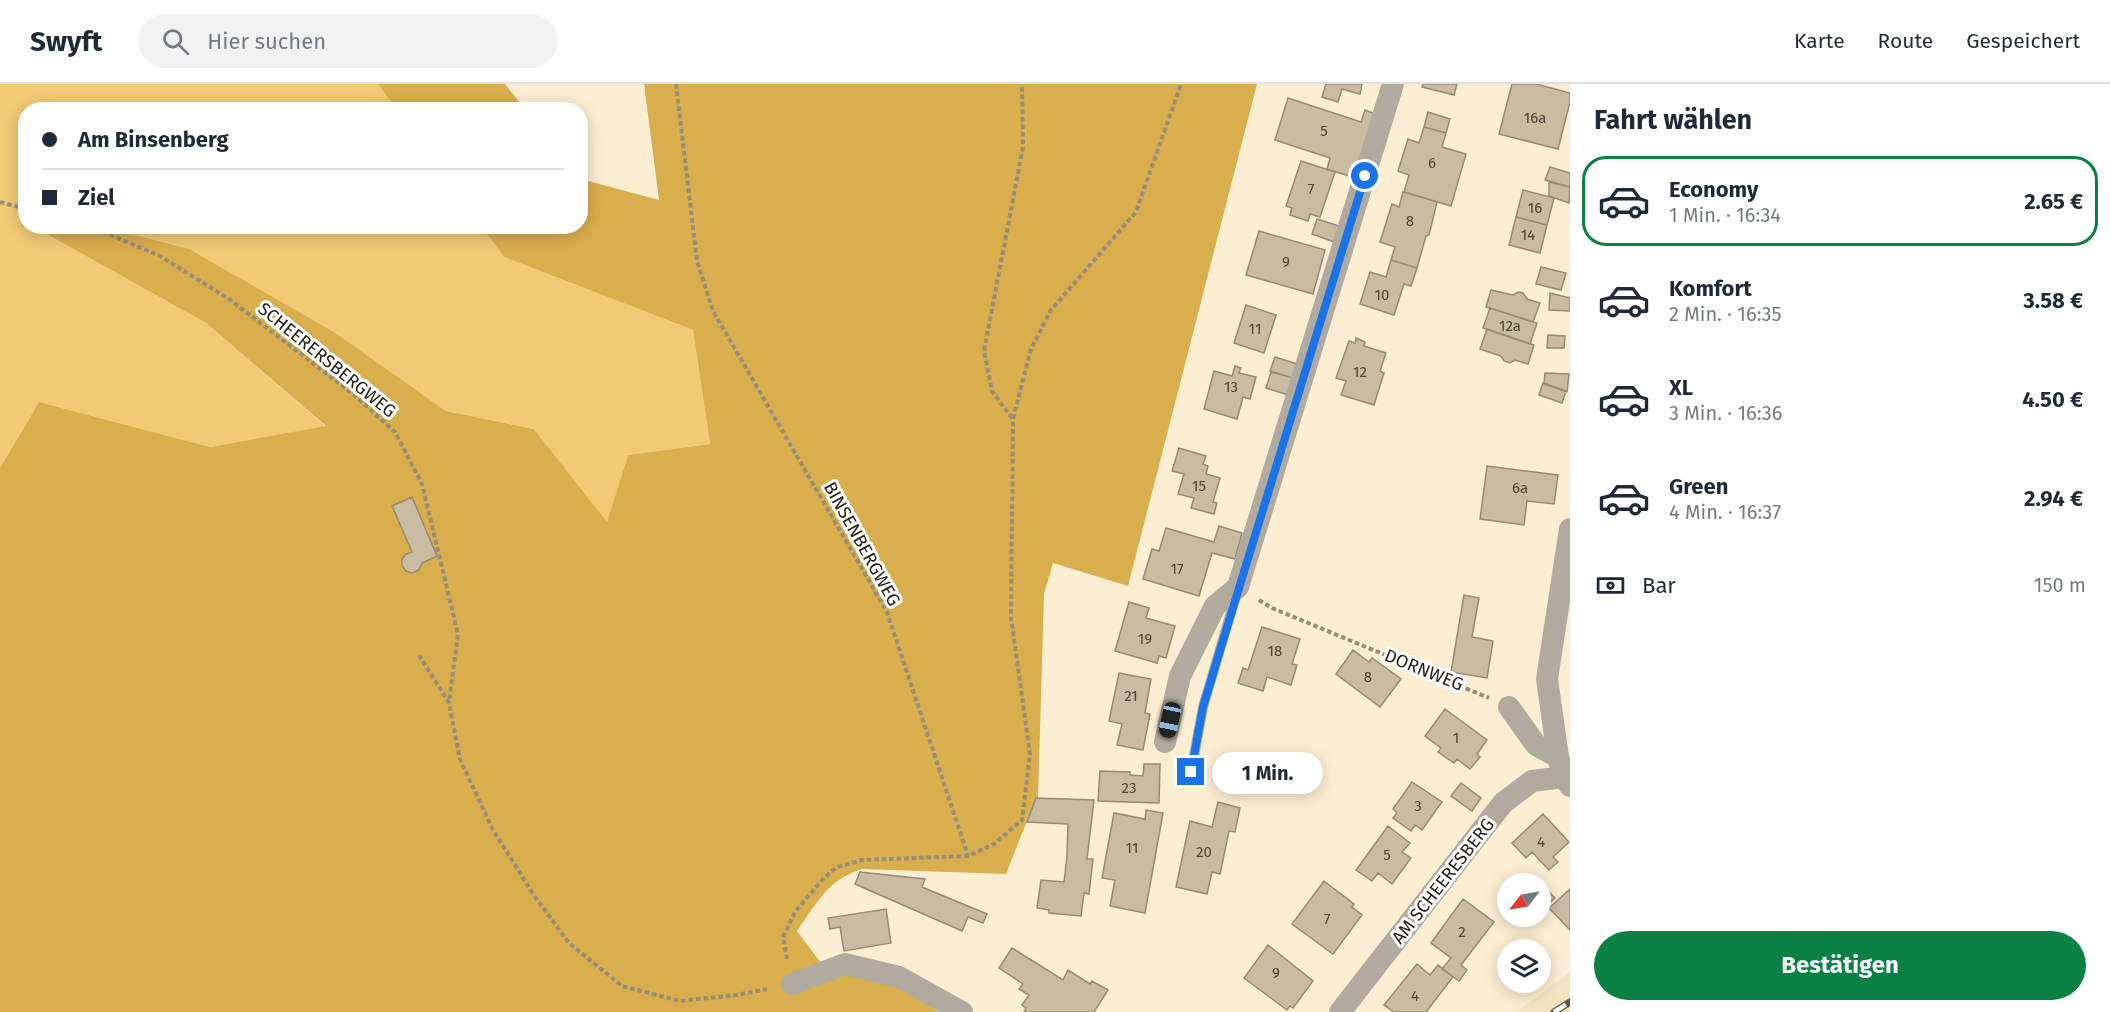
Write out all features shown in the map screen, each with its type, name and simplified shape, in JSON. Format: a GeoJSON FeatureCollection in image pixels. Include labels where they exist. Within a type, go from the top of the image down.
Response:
{"type":"FeatureCollection","features":[{"type":"Feature","properties":{"kind":"street"},"geometry":{"type":"LineString","coordinates":[[1166,742],[1180,676],[1215,606],[1238,587],[1393,84]]}},
{"type":"Feature","properties":{"kind":"street"},"geometry":{"type":"LineString","coordinates":[[1564,773],[1548,679],[1570,529]]}},
{"type":"Feature","properties":{"kind":"street"},"geometry":{"type":"LineString","coordinates":[[1509,707],[1536,745],[1564,773]]}},
{"type":"Feature","properties":{"kind":"street","name":"AM SCHEERESBERG"},"geometry":{"type":"LineString","coordinates":[[1340,1012],[1503,803],[1532,781],[1564,773]]}},
{"type":"Feature","properties":{"kind":"street"},"geometry":{"type":"LineString","coordinates":[[792,984],[845,964],[899,977],[962,1012]]}},
{"type":"Feature","properties":{"kind":"lane"},"geometry":{"type":"LineString","coordinates":[[1191,772],[1203,707],[1238,587]]}},
{"type":"Feature","properties":{"kind":"path","name":"BINSENBERGWEG"},"geometry":{"type":"LineString","coordinates":[[676,84],[697,261],[713,311],[887,612],[968,856]]}},
{"type":"Feature","properties":{"kind":"path"},"geometry":{"type":"LineString","coordinates":[[1012,418],[992,391],[984,351],[1023,147],[1022,84]]}},
{"type":"Feature","properties":{"kind":"path"},"geometry":{"type":"LineString","coordinates":[[419,655],[449,703],[460,759],[492,828],[533,894],[569,943],[622,986],[680,1001],[736,995],[792,984],[783,937],[795,912],[823,879],[837,867],[862,860],[968,856],[994,844],[1022,820],[1030,754],[1011,618],[1012,418],[1030,349],[1051,310],[1136,212],[1181,84]]}},
{"type":"Feature","properties":{"kind":"path"},"geometry":{"type":"LineString","coordinates":[[0,202],[18,207]]}},
{"type":"Feature","properties":{"kind":"path","name":"SCHEERERSBERGWEG"},"geometry":{"type":"LineString","coordinates":[[108,234],[160,256],[229,299],[353,394],[395,432],[422,484],[458,634],[449,703]]}},
{"type":"Feature","properties":{"kind":"path","name":"DORNWEG"},"geometry":{"type":"LineString","coordinates":[[1272,608],[1462,685],[1509,707]]}},
{"type":"Feature","properties":{"kind":"shaded area"},"geometry":{"type":"Polygon","coordinates":[[[0,84],[378,84],[391,102],[18,102],[18,234],[47,234],[206,323],[326,427],[210,447],[39,402],[0,468],[0,84]]]}},
{"type":"Feature","properties":{"kind":"shaded area"},"geometry":{"type":"Polygon","coordinates":[[[378,84],[505,84],[519,102],[391,102],[378,84]]]}},
{"type":"Feature","properties":{"kind":"shaded area"},"geometry":{"type":"Polygon","coordinates":[[[644,84],[1257,84],[1128,586],[1053,563],[1044,594],[1038,798],[1036,798],[1006,874],[862,869],[840,879],[831,886],[797,931],[821,963],[890,980],[938,1012],[0,1012],[0,468],[39,402],[210,447],[326,426],[206,323],[47,234],[130,234],[189,249],[337,334],[446,411],[534,429],[607,522],[628,455],[710,444],[693,330],[504,257],[487,234],[588,234],[588,181],[659,200],[644,84]]]}},
{"type":"Feature","properties":{"kind":"shaded area"},"geometry":{"type":"Polygon","coordinates":[[[118,234],[487,234],[504,257],[693,330],[710,444],[628,455],[607,523],[534,429],[446,411],[337,334],[118,234]]]}},
{"type":"Feature","properties":{"kind":"shaded area"},"geometry":{"type":"Polygon","coordinates":[[[1570,972],[1570,1012],[1514,1012],[1542,993],[1551,993],[1551,986],[1570,972]]]}},
{"type":"Feature","properties":{"kind":"building"},"geometry":{"type":"Polygon","coordinates":[[[1326,84],[1362,84],[1360,94],[1342,89],[1338,102],[1322,97],[1326,84]]]}},
{"type":"Feature","properties":{"kind":"building"},"geometry":{"type":"Polygon","coordinates":[[[1423,84],[1457,84],[1454,95],[1422,87],[1423,84]]]}},
{"type":"Feature","properties":{"kind":"building"},"geometry":{"type":"Polygon","coordinates":[[[1512,84],[1536,84],[1570,93],[1570,102],[1558,149],[1499,134],[1512,84]]]}},
{"type":"Feature","properties":{"kind":"building"},"geometry":{"type":"Polygon","coordinates":[[[1288,98],[1361,122],[1365,110],[1375,114],[1355,178],[1327,169],[1330,158],[1275,140],[1288,98]]]}},
{"type":"Feature","properties":{"kind":"building"},"geometry":{"type":"Polygon","coordinates":[[[1428,112],[1450,119],[1446,133],[1424,127],[1428,112]]]}},
{"type":"Feature","properties":{"kind":"building"},"geometry":{"type":"Polygon","coordinates":[[[1424,127],[1446,133],[1442,147],[1466,154],[1451,206],[1404,192],[1409,175],[1398,171],[1408,139],[1419,143],[1424,127]]]}},
{"type":"Feature","properties":{"kind":"building"},"geometry":{"type":"Polygon","coordinates":[[[1301,161],[1335,172],[1320,217],[1310,214],[1308,221],[1290,215],[1292,208],[1286,206],[1301,161]]]}},
{"type":"Feature","properties":{"kind":"building"},"geometry":{"type":"Polygon","coordinates":[[[1550,167],[1570,173],[1570,187],[1545,180],[1550,167]]]}},
{"type":"Feature","properties":{"kind":"building"},"geometry":{"type":"Polygon","coordinates":[[[1549,182],[1570,187],[1569,203],[1549,196],[1549,182]]]}},
{"type":"Feature","properties":{"kind":"building"},"geometry":{"type":"Polygon","coordinates":[[[1523,190],[1554,198],[1547,225],[1516,217],[1523,190]]]}},
{"type":"Feature","properties":{"kind":"building"},"geometry":{"type":"Polygon","coordinates":[[[1403,192],[1437,202],[1429,235],[1426,236],[1417,268],[1391,260],[1395,247],[1380,242],[1392,204],[1399,207],[1403,192]]]}},
{"type":"Feature","properties":{"kind":"building"},"geometry":{"type":"Polygon","coordinates":[[[1516,217],[1547,225],[1540,253],[1509,245],[1516,217]]]}},
{"type":"Feature","properties":{"kind":"building"},"geometry":{"type":"Polygon","coordinates":[[[1317,219],[1339,226],[1334,242],[1312,234],[1317,219]]]}},
{"type":"Feature","properties":{"kind":"building"},"geometry":{"type":"Polygon","coordinates":[[[1259,231],[1325,250],[1313,294],[1246,275],[1259,231]]]}},
{"type":"Feature","properties":{"kind":"building"},"geometry":{"type":"Polygon","coordinates":[[[1391,260],[1417,268],[1411,286],[1404,284],[1394,315],[1360,304],[1370,272],[1386,277],[1391,260]]]}},
{"type":"Feature","properties":{"kind":"building"},"geometry":{"type":"Polygon","coordinates":[[[1541,267],[1566,273],[1561,290],[1536,284],[1541,267]]]}},
{"type":"Feature","properties":{"kind":"building"},"geometry":{"type":"Polygon","coordinates":[[[1491,290],[1513,295],[1518,292],[1523,293],[1527,299],[1540,303],[1533,322],[1486,307],[1491,290]]]}},
{"type":"Feature","properties":{"kind":"building"},"geometry":{"type":"Polygon","coordinates":[[[1550,293],[1570,298],[1570,311],[1549,310],[1550,293]]]}},
{"type":"Feature","properties":{"kind":"building"},"geometry":{"type":"Polygon","coordinates":[[[1246,305],[1276,315],[1264,353],[1234,343],[1246,305]]]}},
{"type":"Feature","properties":{"kind":"building"},"geometry":{"type":"Polygon","coordinates":[[[1490,308],[1537,323],[1530,344],[1483,328],[1490,308]]]}},
{"type":"Feature","properties":{"kind":"building"},"geometry":{"type":"Polygon","coordinates":[[[1487,329],[1534,345],[1528,364],[1515,360],[1510,363],[1504,361],[1501,356],[1480,349],[1487,329]]]}},
{"type":"Feature","properties":{"kind":"building"},"geometry":{"type":"Polygon","coordinates":[[[1548,335],[1565,336],[1564,348],[1547,348],[1548,335]]]}},
{"type":"Feature","properties":{"kind":"building"},"geometry":{"type":"Polygon","coordinates":[[[1356,338],[1365,342],[1364,346],[1386,353],[1380,371],[1384,373],[1374,405],[1341,395],[1346,381],[1336,378],[1349,341],[1355,343],[1356,338]]]}},
{"type":"Feature","properties":{"kind":"building"},"geometry":{"type":"Polygon","coordinates":[[[1275,357],[1297,364],[1293,378],[1270,371],[1275,357]]]}},
{"type":"Feature","properties":{"kind":"building"},"geometry":{"type":"Polygon","coordinates":[[[1235,366],[1241,368],[1239,373],[1256,377],[1250,399],[1243,397],[1237,419],[1204,409],[1214,371],[1232,376],[1235,366]]]}},
{"type":"Feature","properties":{"kind":"building"},"geometry":{"type":"Polygon","coordinates":[[[1271,372],[1293,378],[1288,395],[1266,388],[1271,372]]]}},
{"type":"Feature","properties":{"kind":"building"},"geometry":{"type":"Polygon","coordinates":[[[1545,373],[1569,374],[1567,392],[1544,384],[1545,373]]]}},
{"type":"Feature","properties":{"kind":"building"},"geometry":{"type":"Polygon","coordinates":[[[1543,383],[1566,391],[1562,403],[1539,395],[1543,383]]]}},
{"type":"Feature","properties":{"kind":"building"},"geometry":{"type":"Polygon","coordinates":[[[1179,448],[1206,456],[1203,464],[1208,466],[1206,474],[1220,478],[1213,502],[1217,503],[1214,514],[1191,508],[1194,498],[1178,494],[1184,474],[1172,471],[1179,448]]]}},
{"type":"Feature","properties":{"kind":"building"},"geometry":{"type":"Polygon","coordinates":[[[1487,466],[1558,475],[1554,504],[1527,501],[1524,525],[1480,519],[1487,466]]]}},
{"type":"Feature","properties":{"kind":"building"},"geometry":{"type":"Polygon","coordinates":[[[412,497],[437,556],[422,563],[419,570],[412,573],[406,571],[402,566],[402,559],[406,554],[412,552],[392,506],[412,497]]]}},
{"type":"Feature","properties":{"kind":"building"},"geometry":{"type":"Polygon","coordinates":[[[1219,526],[1242,533],[1235,559],[1212,553],[1199,596],[1143,579],[1152,549],[1159,551],[1166,528],[1214,542],[1219,526]]]}},
{"type":"Feature","properties":{"kind":"building"},"geometry":{"type":"Polygon","coordinates":[[[1464,595],[1479,598],[1472,637],[1493,641],[1487,678],[1451,672],[1464,595]]]}},
{"type":"Feature","properties":{"kind":"building"},"geometry":{"type":"Polygon","coordinates":[[[1129,602],[1149,608],[1146,618],[1175,626],[1166,658],[1159,656],[1157,663],[1115,651],[1129,602]]]}},
{"type":"Feature","properties":{"kind":"building"},"geometry":{"type":"Polygon","coordinates":[[[1262,627],[1300,639],[1292,664],[1297,665],[1291,685],[1267,677],[1263,691],[1238,683],[1243,668],[1248,670],[1262,627]]]}},
{"type":"Feature","properties":{"kind":"building"},"geometry":{"type":"Polygon","coordinates":[[[1353,650],[1369,662],[1372,658],[1401,679],[1380,707],[1336,674],[1353,650]]]}},
{"type":"Feature","properties":{"kind":"building"},"geometry":{"type":"Polygon","coordinates":[[[1119,673],[1151,679],[1145,713],[1150,714],[1143,750],[1117,745],[1122,724],[1109,721],[1119,673]]]}},
{"type":"Feature","properties":{"kind":"building"},"geometry":{"type":"Polygon","coordinates":[[[1445,709],[1487,740],[1477,754],[1480,757],[1470,769],[1457,759],[1454,763],[1438,752],[1441,748],[1425,736],[1445,709]]]}},
{"type":"Feature","properties":{"kind":"building"},"geometry":{"type":"Polygon","coordinates":[[[1144,764],[1160,764],[1159,803],[1098,801],[1100,771],[1130,772],[1130,775],[1143,776],[1144,764]]]}},
{"type":"Feature","properties":{"kind":"building"},"geometry":{"type":"Polygon","coordinates":[[[1412,782],[1442,802],[1422,830],[1415,825],[1411,831],[1393,818],[1397,813],[1393,809],[1412,782]]]}},
{"type":"Feature","properties":{"kind":"building"},"geometry":{"type":"Polygon","coordinates":[[[1461,783],[1481,798],[1472,811],[1451,796],[1461,783]]]}},
{"type":"Feature","properties":{"kind":"building"},"geometry":{"type":"Polygon","coordinates":[[[1036,798],[1094,800],[1087,859],[1093,859],[1089,894],[1084,893],[1081,916],[1049,913],[1049,910],[1037,908],[1041,880],[1064,882],[1068,824],[1027,822],[1036,798]]]}},
{"type":"Feature","properties":{"kind":"building"},"geometry":{"type":"Polygon","coordinates":[[[1218,802],[1240,808],[1235,832],[1229,831],[1220,874],[1212,872],[1207,894],[1176,887],[1190,821],[1212,827],[1218,802]]]}},
{"type":"Feature","properties":{"kind":"building"},"geometry":{"type":"Polygon","coordinates":[[[1146,810],[1163,813],[1145,913],[1110,906],[1115,880],[1102,878],[1114,813],[1145,819],[1146,810]]]}},
{"type":"Feature","properties":{"kind":"building"},"geometry":{"type":"Polygon","coordinates":[[[1543,814],[1569,842],[1553,857],[1558,862],[1549,870],[1532,852],[1526,858],[1512,843],[1543,814]]]}},
{"type":"Feature","properties":{"kind":"building"},"geometry":{"type":"Polygon","coordinates":[[[1388,826],[1410,843],[1402,852],[1411,858],[1392,884],[1378,873],[1372,881],[1356,870],[1388,826]]]}},
{"type":"Feature","properties":{"kind":"building"},"geometry":{"type":"Polygon","coordinates":[[[860,872],[925,879],[922,887],[987,914],[983,923],[968,917],[962,931],[855,884],[860,872]]]}},
{"type":"Feature","properties":{"kind":"building"},"geometry":{"type":"Polygon","coordinates":[[[1324,881],[1354,904],[1352,907],[1362,915],[1333,954],[1292,924],[1324,881]]]}},
{"type":"Feature","properties":{"kind":"building"},"geometry":{"type":"Polygon","coordinates":[[[1570,889],[1570,930],[1551,910],[1551,906],[1570,889]]]}},
{"type":"Feature","properties":{"kind":"building"},"geometry":{"type":"Polygon","coordinates":[[[1463,899],[1494,922],[1461,965],[1467,970],[1459,981],[1442,969],[1451,958],[1431,943],[1463,899]]]}},
{"type":"Feature","properties":{"kind":"building"},"geometry":{"type":"Polygon","coordinates":[[[886,909],[891,943],[844,951],[840,927],[830,929],[828,918],[886,909]]]}},
{"type":"Feature","properties":{"kind":"building"},"geometry":{"type":"Polygon","coordinates":[[[1268,945],[1313,981],[1293,1008],[1290,1006],[1287,1010],[1244,978],[1268,945]]]}},
{"type":"Feature","properties":{"kind":"building"},"geometry":{"type":"Polygon","coordinates":[[[1012,948],[1063,980],[1068,970],[1090,984],[1092,981],[1108,990],[1094,1012],[1024,1012],[1026,1008],[1022,1005],[1029,995],[1019,989],[1023,984],[999,968],[1012,948]]]}},
{"type":"Feature","properties":{"kind":"building"},"geometry":{"type":"Polygon","coordinates":[[[1417,964],[1430,975],[1438,965],[1453,977],[1426,1012],[1394,1012],[1384,1005],[1417,964]]]}},
{"type":"Feature","properties":{"kind":"railway"},"geometry":{"type":"LineString","coordinates":[[1554,1012],[1570,1002]]}},
{"type":"Feature","properties":{"kind":"route"},"geometry":{"type":"LineString","coordinates":[[1191,772],[1203,707],[1238,587],[1365,176]]}}]}
